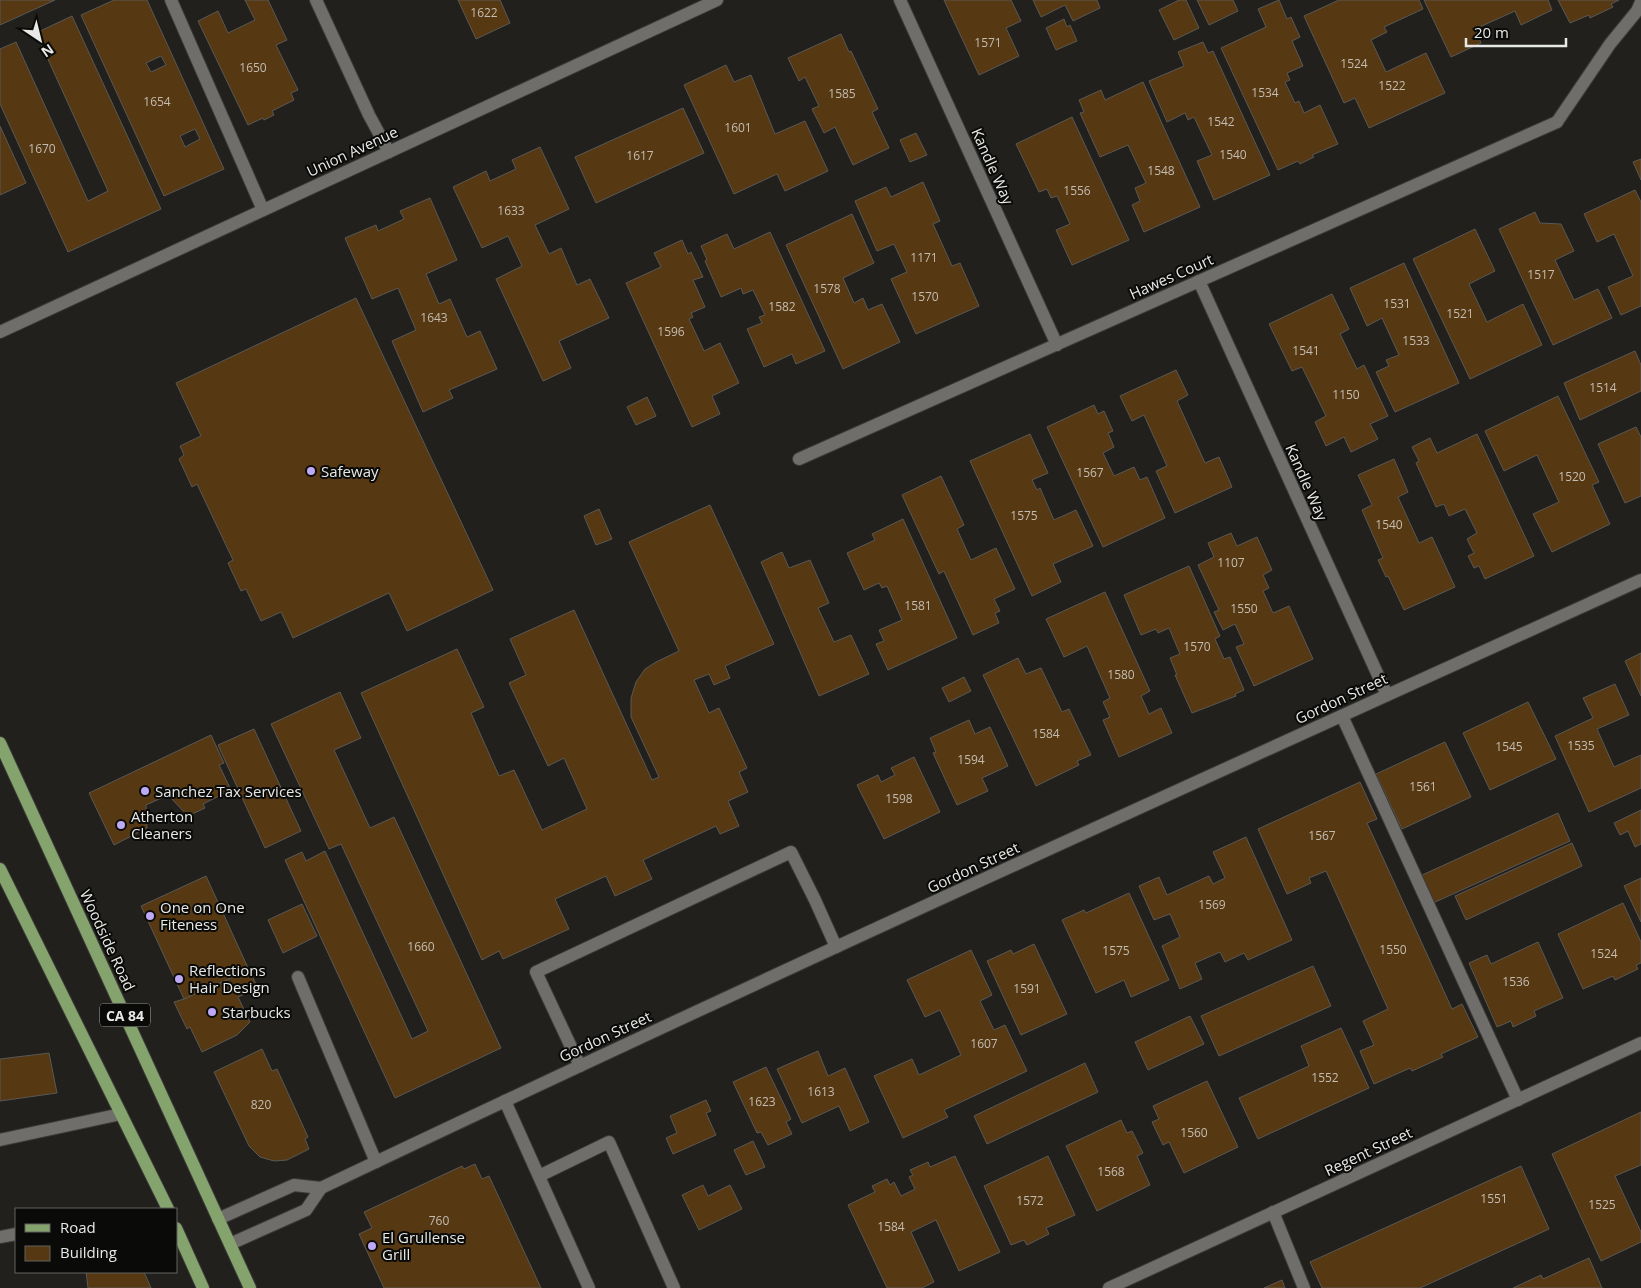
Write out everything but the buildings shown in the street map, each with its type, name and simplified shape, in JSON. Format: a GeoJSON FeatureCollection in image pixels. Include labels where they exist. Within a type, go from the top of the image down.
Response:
{"type":"FeatureCollection","features":[{"type":"Feature","properties":{"kind":"main road","name":"Woodside Road"},"geometry":{"type":"LineString","coordinates":[[0,743],[250,1288]]}},
{"type":"Feature","properties":{"kind":"main road","name":"CA 84"},"geometry":{"type":"LineString","coordinates":[[0,868],[121,1114],[163,1208]]}},
{"type":"Feature","properties":{"kind":"main road"},"geometry":{"type":"LineString","coordinates":[[178,1232],[203,1288]]}},
{"type":"Feature","properties":{"kind":"street"},"geometry":{"type":"LineString","coordinates":[[171,0],[263,210]]}},
{"type":"Feature","properties":{"kind":"street"},"geometry":{"type":"LineString","coordinates":[[316,0],[369,115],[389,152]]}},
{"type":"Feature","properties":{"kind":"street","name":"Union Avenue"},"geometry":{"type":"LineString","coordinates":[[0,332],[717,0]]}},
{"type":"Feature","properties":{"kind":"street","name":"Kandle Way"},"geometry":{"type":"LineString","coordinates":[[900,0],[1057,345]]}},
{"type":"Feature","properties":{"kind":"street","name":"Hawes Court"},"geometry":{"type":"LineString","coordinates":[[799,459],[1557,122],[1605,51],[1637,11],[1641,2]]}},
{"type":"Feature","properties":{"kind":"street","name":"Kandle Way"},"geometry":{"type":"LineString","coordinates":[[1199,281],[1387,695]]}},
{"type":"Feature","properties":{"kind":"street","name":"Gordon Street"},"geometry":{"type":"LineString","coordinates":[[321,1188],[836,947],[1641,580]]}},
{"type":"Feature","properties":{"kind":"street"},"geometry":{"type":"LineString","coordinates":[[1342,716],[1518,1100]]}},
{"type":"Feature","properties":{"kind":"street"},"geometry":{"type":"LineString","coordinates":[[580,1066],[536,972],[791,852],[816,900],[836,947]]}},
{"type":"Feature","properties":{"kind":"street"},"geometry":{"type":"LineString","coordinates":[[298,977],[376,1162]]}},
{"type":"Feature","properties":{"kind":"street","name":"Regent Street"},"geometry":{"type":"LineString","coordinates":[[1109,1288],[1641,1043]]}},
{"type":"Feature","properties":{"kind":"street"},"geometry":{"type":"LineString","coordinates":[[505,1101],[589,1288]]}},
{"type":"Feature","properties":{"kind":"street"},"geometry":{"type":"LineString","coordinates":[[0,1140],[121,1114]]}},
{"type":"Feature","properties":{"kind":"street"},"geometry":{"type":"LineString","coordinates":[[539,1176],[609,1142],[674,1288]]}},
{"type":"Feature","properties":{"kind":"street"},"geometry":{"type":"LineString","coordinates":[[218,1219],[294,1185],[321,1188],[306,1210],[230,1244]]}},
{"type":"Feature","properties":{"kind":"street"},"geometry":{"type":"LineString","coordinates":[[1273,1212],[1304,1288]]}},
{"type":"Feature","properties":{"kind":"street"},"geometry":{"type":"LineString","coordinates":[[0,1237],[15,1234]]}},
{"type":"Feature","properties":{"kind":"place","name":"Safeway"},"geometry":{"type":"Point","coordinates":[311,471]}},
{"type":"Feature","properties":{"kind":"place","name":"Sanchez Tax Services"},"geometry":{"type":"Point","coordinates":[145,791]}},
{"type":"Feature","properties":{"kind":"place","name":"Atherton Cleaners"},"geometry":{"type":"Point","coordinates":[121,825]}},
{"type":"Feature","properties":{"kind":"place","name":"One on One Fiteness"},"geometry":{"type":"Point","coordinates":[150,916]}},
{"type":"Feature","properties":{"kind":"place","name":"Reflections Hair Design"},"geometry":{"type":"Point","coordinates":[179,979]}},
{"type":"Feature","properties":{"kind":"place","name":"Starbucks"},"geometry":{"type":"Point","coordinates":[212,1012]}},
{"type":"Feature","properties":{"kind":"place","name":"El Grullense Grill"},"geometry":{"type":"Point","coordinates":[372,1246]}}]}
